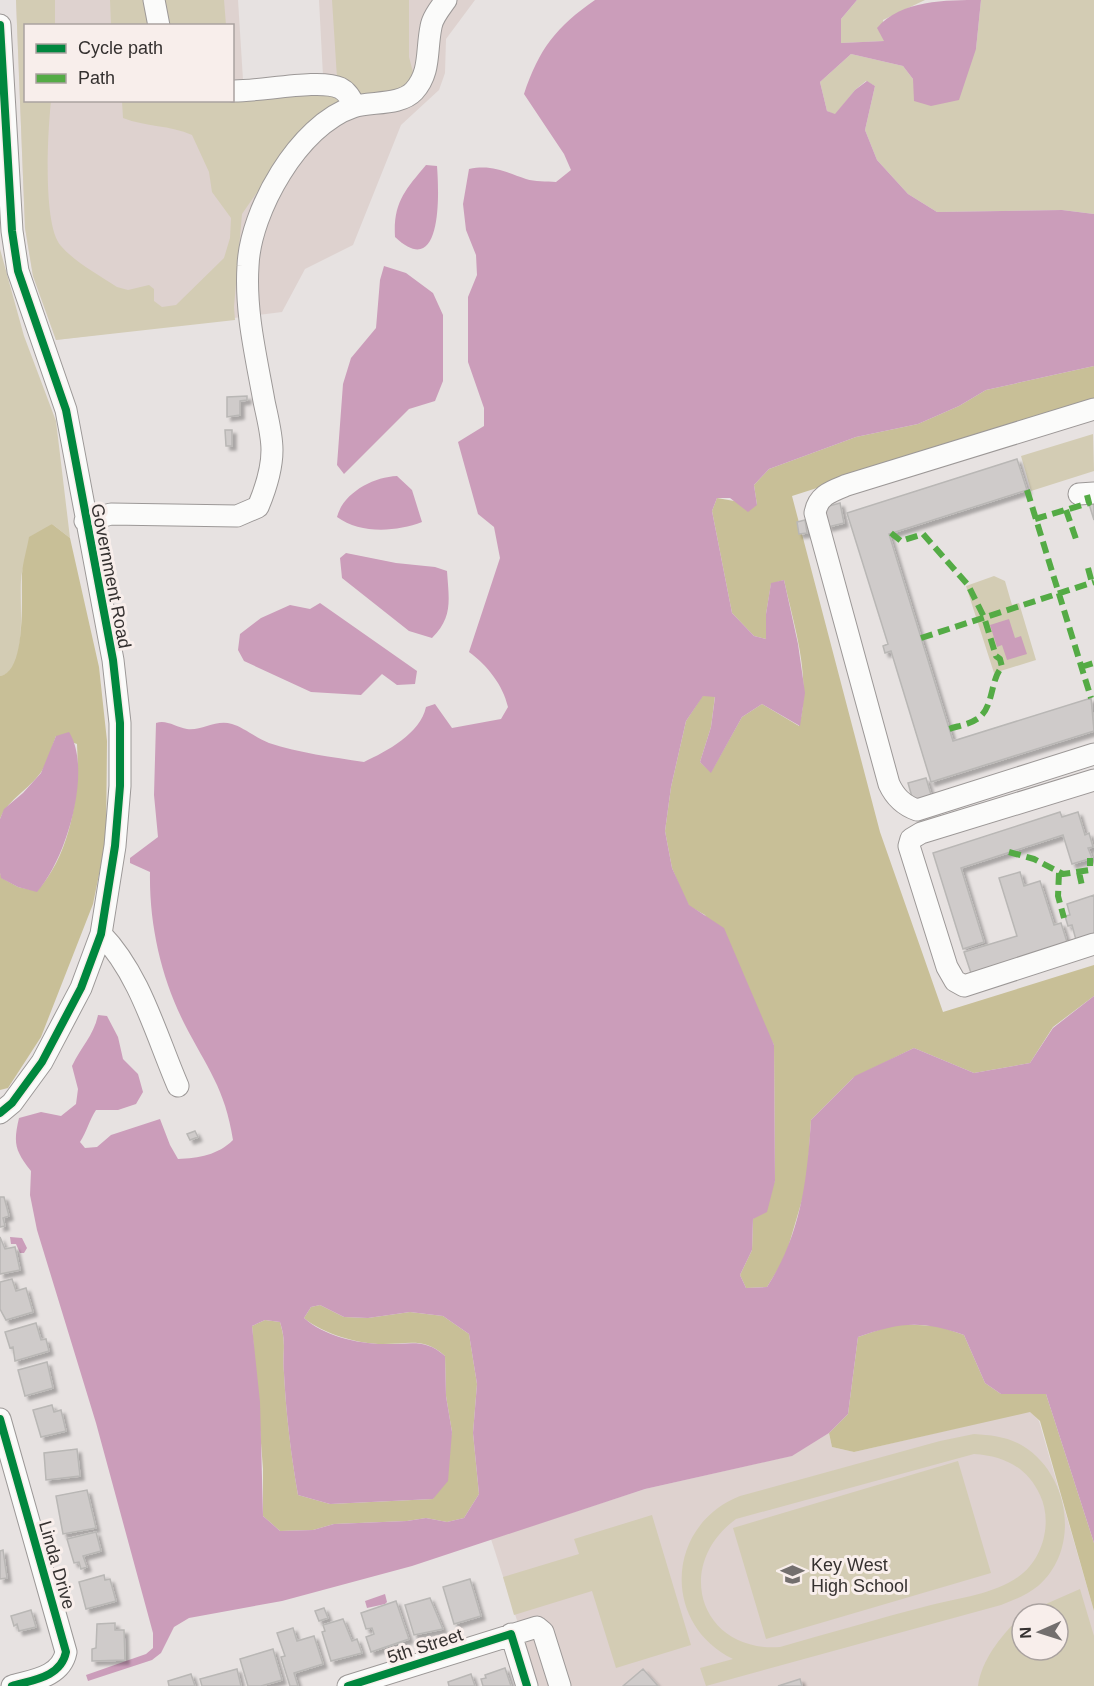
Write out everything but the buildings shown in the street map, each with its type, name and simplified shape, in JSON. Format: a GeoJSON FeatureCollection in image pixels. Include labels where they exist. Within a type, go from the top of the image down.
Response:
{"type":"FeatureCollection","features":[{"type":"Feature","properties":{"kind":"street"},"geometry":{"type":"LineString","coordinates":[[154,0],[159,24]]}},
{"type":"Feature","properties":{"kind":"street"},"geometry":{"type":"LineString","coordinates":[[85,521],[111,514],[237,516],[258,507],[268,483],[272,448],[249,319],[248,265],[254,228],[280,177],[306,136],[332,115],[355,106],[390,101],[411,94],[423,78],[429,58],[431,26],[446,0]]}},
{"type":"Feature","properties":{"kind":"street","name":"Government Road"},"geometry":{"type":"LineString","coordinates":[[0,25],[12,231],[18,271],[66,410],[112,660],[120,723],[120,786],[115,846],[101,934],[81,988],[42,1062],[12,1103],[0,1113]]}},
{"type":"Feature","properties":{"kind":"street"},"geometry":{"type":"LineString","coordinates":[[234,91],[324,85],[339,87],[348,94],[355,106]]}},
{"type":"Feature","properties":{"kind":"street"},"geometry":{"type":"LineString","coordinates":[[1094,409],[847,485],[826,494],[817,503],[815,513],[889,784],[906,806],[917,810],[1094,754]]}},
{"type":"Feature","properties":{"kind":"street"},"geometry":{"type":"LineString","coordinates":[[1094,780],[921,833],[911,838],[909,846],[947,967],[955,981],[964,986],[1094,944]]}},
{"type":"Feature","properties":{"kind":"street"},"geometry":{"type":"LineString","coordinates":[[101,934],[117,951],[129,973],[178,1086]]}},
{"type":"Feature","properties":{"kind":"street","name":"Linda Drive"},"geometry":{"type":"LineString","coordinates":[[0,1419],[66,1652],[63,1663],[57,1670],[12,1686]]}},
{"type":"Feature","properties":{"kind":"street","name":"5th Street"},"geometry":{"type":"LineString","coordinates":[[348,1686],[534,1628],[541,1629],[560,1686]]}},
{"type":"Feature","properties":{"kind":"street"},"geometry":{"type":"LineString","coordinates":[[511,1634],[527,1686]]}},
{"type":"Feature","properties":{"kind":"shaded area"},"geometry":{"type":"Polygon","coordinates":[[[16,0],[238,0],[243,80],[323,76],[319,0],[475,0],[446,39],[445,73],[439,90],[401,125],[353,245],[305,269],[282,312],[56,340],[33,276],[25,228],[16,0]]]}},
{"type":"Feature","properties":{"kind":"shaded area"},"geometry":{"type":"Polygon","coordinates":[[[16,0],[55,0],[55,24],[24,24],[24,102],[51,102],[48,176],[51,218],[55,235],[61,246],[74,258],[117,287],[128,290],[149,285],[154,289],[154,301],[162,307],[176,305],[224,258],[230,238],[231,218],[212,192],[209,172],[192,135],[123,118],[122,102],[234,102],[234,100],[329,91],[338,95],[340,104],[313,118],[301,129],[242,214],[234,307],[235,320],[56,340],[33,276],[25,228],[16,0]]]}},
{"type":"Feature","properties":{"kind":"shaded area"},"geometry":{"type":"Polygon","coordinates":[[[110,0],[147,0],[150,24],[111,24],[110,0]]]}},
{"type":"Feature","properties":{"kind":"shaded area"},"geometry":{"type":"Polygon","coordinates":[[[161,0],[224,0],[226,24],[166,24],[161,0]]]}},
{"type":"Feature","properties":{"kind":"shaded area"},"geometry":{"type":"Polygon","coordinates":[[[332,0],[409,0],[409,57],[415,80],[398,93],[362,97],[337,78],[332,0]]]}},
{"type":"Feature","properties":{"kind":"shaded area"},"geometry":{"type":"Polygon","coordinates":[[[595,0],[857,0],[841,19],[841,43],[884,41],[877,28],[898,12],[911,7],[939,1],[981,0],[976,49],[959,100],[931,106],[914,101],[913,79],[903,66],[851,54],[820,82],[827,111],[835,114],[855,90],[867,81],[875,86],[865,130],[877,160],[908,194],[937,212],[1062,210],[1094,214],[1094,366],[986,390],[959,406],[918,424],[856,437],[769,469],[754,485],[757,505],[748,512],[730,498],[717,498],[712,511],[732,613],[754,636],[766,639],[766,614],[771,583],[784,580],[798,644],[805,693],[800,726],[762,704],[742,717],[711,773],[700,762],[711,727],[715,697],[703,696],[686,721],[671,787],[665,831],[672,868],[689,905],[724,928],[774,1045],[775,1181],[767,1212],[753,1219],[752,1250],[740,1275],[746,1288],[767,1287],[788,1247],[804,1186],[811,1120],[855,1076],[914,1048],[974,1073],[1030,1063],[1053,1028],[1094,996],[1094,1543],[1046,1394],[1001,1394],[985,1383],[964,1335],[923,1325],[899,1326],[858,1337],[848,1414],[829,1433],[792,1456],[645,1489],[412,1566],[282,1601],[189,1618],[174,1627],[161,1653],[152,1660],[88,1681],[86,1675],[146,1654],[153,1648],[153,1633],[96,1423],[37,1230],[30,1195],[31,1171],[19,1152],[16,1141],[19,1118],[41,1112],[61,1116],[76,1104],[78,1089],[72,1066],[90,1035],[98,1015],[107,1016],[118,1037],[123,1059],[138,1074],[143,1092],[136,1104],[118,1110],[96,1110],[80,1142],[85,1148],[97,1147],[111,1135],[160,1119],[178,1159],[208,1155],[233,1140],[230,1122],[220,1092],[184,1023],[163,969],[154,930],[150,872],[130,863],[130,858],[158,837],[154,795],[156,723],[164,722],[193,729],[226,723],[236,725],[264,741],[280,746],[364,762],[383,753],[410,733],[423,717],[426,707],[435,704],[452,728],[501,719],[508,707],[493,676],[469,652],[500,558],[494,527],[478,514],[458,442],[484,426],[484,408],[468,362],[468,297],[477,275],[476,255],[466,230],[463,204],[469,169],[492,168],[529,180],[556,182],[571,170],[564,154],[524,94],[536,64],[550,40],[581,10],[595,0]],[[320,1305],[311,1307],[304,1318],[330,1334],[352,1340],[373,1344],[423,1344],[445,1356],[446,1396],[452,1432],[448,1481],[433,1499],[330,1504],[298,1495],[287,1419],[282,1330],[280,1322],[265,1320],[252,1326],[260,1402],[263,1516],[280,1531],[313,1530],[334,1524],[426,1518],[447,1522],[464,1518],[479,1494],[473,1433],[477,1384],[469,1334],[443,1316],[410,1312],[368,1318],[344,1317],[320,1305]]]}},
{"type":"Feature","properties":{"kind":"shaded area"},"geometry":{"type":"Polygon","coordinates":[[[857,0],[925,0],[883,20],[885,41],[841,43],[841,19],[857,0]]]}},
{"type":"Feature","properties":{"kind":"shaded area"},"geometry":{"type":"Polygon","coordinates":[[[981,0],[1094,0],[1094,214],[1062,210],[937,212],[908,194],[877,160],[865,130],[875,86],[866,81],[855,90],[835,115],[827,111],[820,82],[851,54],[903,66],[913,79],[976,49],[981,0]]]}},
{"type":"Feature","properties":{"kind":"shaded area"},"geometry":{"type":"Polygon","coordinates":[[[426,165],[437,166],[438,194],[435,228],[430,241],[422,249],[411,248],[395,237],[396,215],[406,190],[426,165]]]}},
{"type":"Feature","properties":{"kind":"shaded area"},"geometry":{"type":"Polygon","coordinates":[[[0,249],[24,336],[56,421],[70,538],[52,524],[24,567],[21,583],[21,630],[16,661],[10,671],[0,676],[0,249]]]}},
{"type":"Feature","properties":{"kind":"shaded area"},"geometry":{"type":"Polygon","coordinates":[[[384,266],[406,273],[433,293],[443,315],[443,381],[435,401],[409,409],[344,474],[337,465],[343,384],[351,358],[376,328],[380,280],[384,266]]]}},
{"type":"Feature","properties":{"kind":"shaded area"},"geometry":{"type":"Polygon","coordinates":[[[1094,366],[1094,399],[792,496],[880,832],[943,1012],[1094,965],[1094,996],[1053,1027],[1030,1063],[974,1073],[914,1048],[853,1078],[811,1120],[807,1183],[785,1258],[767,1287],[746,1288],[740,1275],[752,1250],[753,1219],[775,1181],[774,1045],[705,915],[689,906],[672,868],[665,831],[671,787],[686,721],[703,695],[715,696],[711,727],[700,762],[711,772],[742,717],[762,704],[799,726],[804,690],[797,634],[784,580],[771,584],[766,614],[766,639],[754,636],[732,613],[712,511],[717,498],[757,505],[754,485],[769,469],[856,437],[918,424],[959,406],[986,390],[1094,366]]]}},
{"type":"Feature","properties":{"kind":"shaded area"},"geometry":{"type":"Polygon","coordinates":[[[1093,434],[1094,471],[1031,491],[1021,456],[1093,434]]]}},
{"type":"Feature","properties":{"kind":"shaded area"},"geometry":{"type":"Polygon","coordinates":[[[397,476],[412,490],[422,522],[401,528],[378,530],[346,523],[337,517],[340,508],[360,488],[378,479],[397,476]]]}},
{"type":"Feature","properties":{"kind":"shaded area"},"geometry":{"type":"Polygon","coordinates":[[[52,524],[70,538],[99,667],[107,741],[106,840],[93,904],[41,1037],[8,1088],[0,1090],[0,873],[2,878],[18,887],[37,891],[49,876],[65,841],[71,822],[77,782],[77,744],[56,736],[41,772],[11,802],[0,819],[0,676],[9,671],[19,648],[22,574],[29,537],[52,524]]]}},
{"type":"Feature","properties":{"kind":"shaded area"},"geometry":{"type":"Polygon","coordinates":[[[346,553],[396,563],[435,567],[447,571],[449,599],[447,615],[432,638],[409,631],[342,578],[340,558],[346,553]]]}},
{"type":"Feature","properties":{"kind":"shaded area"},"geometry":{"type":"Polygon","coordinates":[[[994,576],[1005,581],[1012,605],[1019,603],[1036,660],[994,673],[966,586],[994,576]]]}},
{"type":"Feature","properties":{"kind":"shaded area"},"geometry":{"type":"Polygon","coordinates":[[[320,603],[417,671],[415,684],[397,685],[382,674],[361,695],[311,692],[244,661],[238,650],[240,634],[261,618],[290,605],[310,609],[320,603]]]}},
{"type":"Feature","properties":{"kind":"shaded area"},"geometry":{"type":"Polygon","coordinates":[[[1009,619],[1015,638],[1021,636],[1027,654],[1007,660],[1002,645],[997,647],[990,625],[1009,619]]]}},
{"type":"Feature","properties":{"kind":"shaded area"},"geometry":{"type":"Polygon","coordinates":[[[69,732],[76,748],[78,769],[73,814],[66,837],[58,859],[37,892],[18,887],[1,878],[0,819],[4,809],[41,773],[56,736],[69,732]]]}},
{"type":"Feature","properties":{"kind":"shaded area"},"geometry":{"type":"Polygon","coordinates":[[[10,1237],[22,1238],[27,1248],[24,1253],[20,1253],[16,1244],[11,1244],[10,1237]]]}},
{"type":"Feature","properties":{"kind":"shaded area"},"geometry":{"type":"Polygon","coordinates":[[[320,1305],[344,1317],[368,1318],[410,1312],[443,1316],[469,1334],[477,1384],[473,1433],[479,1494],[464,1518],[447,1522],[426,1518],[334,1524],[313,1530],[280,1531],[263,1516],[263,1469],[252,1326],[265,1320],[280,1322],[282,1330],[287,1419],[298,1495],[330,1504],[433,1499],[452,1432],[446,1396],[445,1356],[423,1344],[373,1344],[352,1340],[321,1329],[304,1318],[311,1307],[320,1305]]]}},
{"type":"Feature","properties":{"kind":"shaded area"},"geometry":{"type":"Polygon","coordinates":[[[896,1324],[938,1326],[964,1335],[985,1383],[1001,1394],[1046,1394],[1094,1543],[1094,1611],[1040,1421],[1030,1412],[854,1452],[832,1447],[829,1433],[848,1414],[858,1337],[896,1324]]]}},
{"type":"Feature","properties":{"kind":"shaded area","name":"Key West High School"},"geometry":{"type":"Polygon","coordinates":[[[1030,1411],[1039,1421],[1094,1611],[1094,1686],[538,1686],[491,1539],[645,1489],[791,1456],[829,1433],[832,1447],[854,1452],[1030,1411]]]}},
{"type":"Feature","properties":{"kind":"shaded area"},"geometry":{"type":"Polygon","coordinates":[[[974,1434],[1006,1439],[1023,1446],[1039,1459],[1051,1475],[1060,1493],[1065,1533],[1052,1571],[1038,1586],[1025,1595],[1001,1605],[706,1686],[700,1668],[733,1659],[710,1643],[693,1623],[684,1600],[682,1575],[686,1551],[698,1529],[716,1510],[740,1496],[940,1441],[974,1434]],[[974,1454],[736,1519],[716,1538],[705,1560],[701,1582],[704,1603],[714,1622],[731,1636],[753,1645],[780,1647],[912,1610],[976,1595],[1009,1583],[1027,1570],[1039,1551],[1045,1528],[1044,1506],[1035,1485],[1021,1470],[1005,1460],[974,1454]]]}},
{"type":"Feature","properties":{"kind":"shaded area"},"geometry":{"type":"Polygon","coordinates":[[[958,1461],[991,1573],[766,1639],[733,1528],[958,1461]]]}},
{"type":"Feature","properties":{"kind":"shaded area"},"geometry":{"type":"Polygon","coordinates":[[[652,1515],[691,1645],[616,1668],[592,1591],[514,1615],[503,1577],[579,1554],[574,1539],[652,1515]]]}},
{"type":"Feature","properties":{"kind":"shaded area"},"geometry":{"type":"Polygon","coordinates":[[[1080,1589],[1094,1636],[1094,1686],[978,1686],[989,1656],[1010,1628],[1010,1662],[1070,1662],[1070,1602],[1050,1602],[1080,1589]]]}},
{"type":"Feature","properties":{"kind":"shaded area"},"geometry":{"type":"Polygon","coordinates":[[[385,1594],[387,1602],[385,1604],[367,1608],[365,1601],[385,1594]]]}},
{"type":"Feature","properties":{"kind":"marked path"},"geometry":{"type":"LineString","coordinates":[[1027,490],[1091,698]]}},
{"type":"Feature","properties":{"kind":"marked path"},"geometry":{"type":"LineString","coordinates":[[1035,519],[1089,503],[1087,495]]}},
{"type":"Feature","properties":{"kind":"marked path"},"geometry":{"type":"LineString","coordinates":[[1066,510],[1076,539]]}},
{"type":"Feature","properties":{"kind":"marked path"},"geometry":{"type":"LineString","coordinates":[[891,533],[901,541],[923,534],[968,585],[984,617],[996,656],[1000,659],[1002,667],[982,714],[971,722],[949,729]]}},
{"type":"Feature","properties":{"kind":"marked path"},"geometry":{"type":"LineString","coordinates":[[1088,568],[1092,583]]}},
{"type":"Feature","properties":{"kind":"marked path"},"geometry":{"type":"LineString","coordinates":[[921,638],[1094,582]]}},
{"type":"Feature","properties":{"kind":"marked path"},"geometry":{"type":"LineString","coordinates":[[1081,667],[1094,663]]}},
{"type":"Feature","properties":{"kind":"marked path"},"geometry":{"type":"LineString","coordinates":[[1009,852],[1034,859],[1063,874],[1090,870],[1090,858]]}},
{"type":"Feature","properties":{"kind":"marked path"},"geometry":{"type":"LineString","coordinates":[[1079,872],[1082,886]]}},
{"type":"Feature","properties":{"kind":"marked path"},"geometry":{"type":"LineString","coordinates":[[1059,873],[1058,896],[1064,918]]}},
{"type":"Feature","properties":{"kind":"cycle path"},"geometry":{"type":"LineString","coordinates":[[0,25],[12,231],[18,271],[66,410],[113,660],[120,723],[120,786],[115,846],[101,934],[81,988],[42,1062],[12,1103],[0,1113]]}},
{"type":"Feature","properties":{"kind":"cycle path"},"geometry":{"type":"LineString","coordinates":[[0,1419],[66,1652],[63,1660],[52,1672],[12,1686]]}},
{"type":"Feature","properties":{"kind":"cycle path"},"geometry":{"type":"LineString","coordinates":[[348,1686],[511,1634],[527,1686]]}},
{"type":"Feature","properties":{"kind":"place","name":"Key West High School"},"geometry":{"type":"Point","coordinates":[793,1575]}}]}
